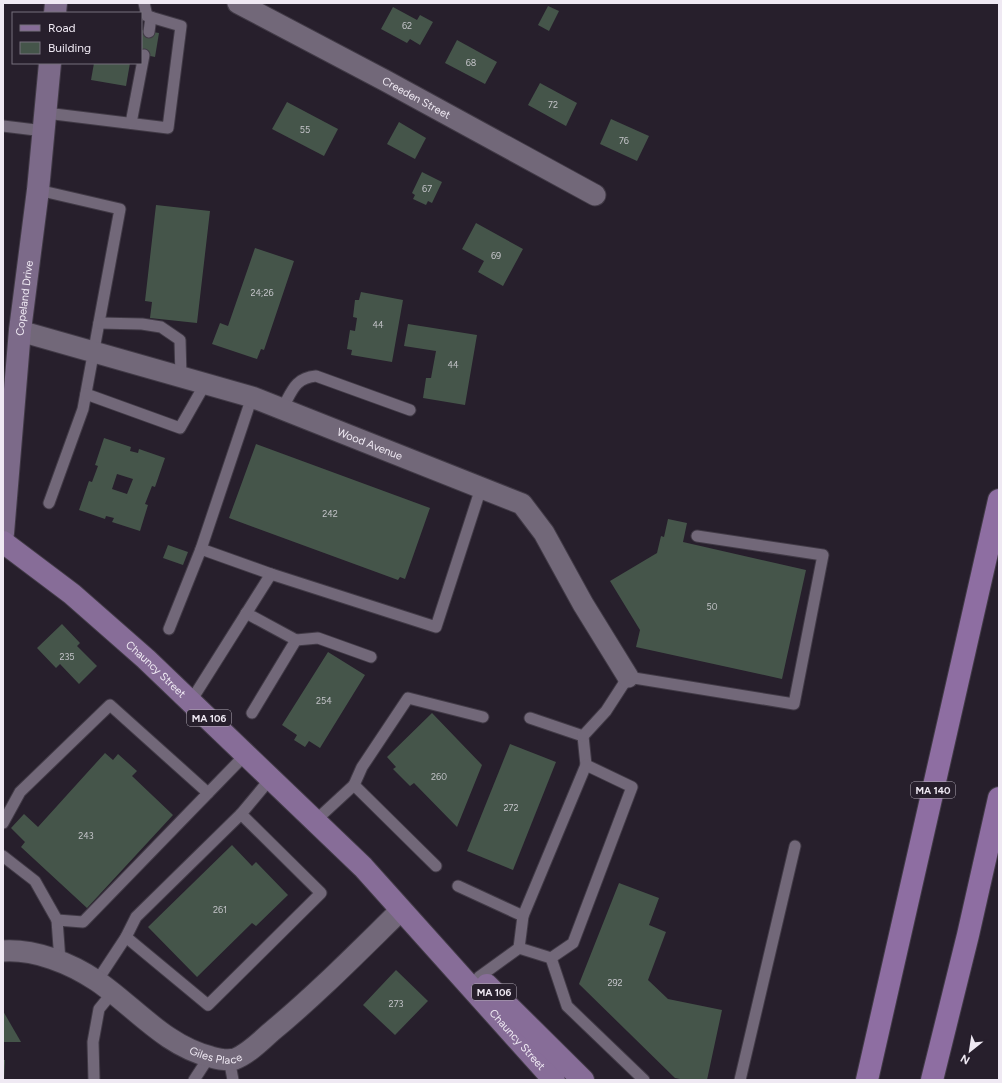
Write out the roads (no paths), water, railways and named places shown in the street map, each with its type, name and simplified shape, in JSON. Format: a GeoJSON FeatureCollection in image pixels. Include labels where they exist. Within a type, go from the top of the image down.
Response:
{"type":"FeatureCollection","features":[{"type":"Feature","properties":{"kind":"highway","name":"MA 140"},"geometry":{"type":"LineString","coordinates":[[867,1080],[999,500]]}},
{"type":"Feature","properties":{"kind":"highway"},"geometry":{"type":"LineString","coordinates":[[932,1080],[968,935],[999,798]]}},
{"type":"Feature","properties":{"kind":"main road","name":"Copeland Drive"},"geometry":{"type":"LineString","coordinates":[[3,533],[9,387],[20,331],[38,190],[50,64]]}},
{"type":"Feature","properties":{"kind":"main road","name":"Chauncy Street"},"geometry":{"type":"LineString","coordinates":[[3,542],[72,594],[191,701],[363,867],[551,1079]]}},
{"type":"Feature","properties":{"kind":"main road","name":"Chauncy Street"},"geometry":{"type":"LineString","coordinates":[[401,910],[442,940],[583,1080]]}},
{"type":"Feature","properties":{"kind":"street","name":"Creeden Street"},"geometry":{"type":"LineString","coordinates":[[238,3],[386,81],[595,195]]}},
{"type":"Feature","properties":{"kind":"street","name":"Wood Avenue"},"geometry":{"type":"LineString","coordinates":[[20,331],[252,397],[522,504],[544,533],[583,604],[628,677]]}},
{"type":"Feature","properties":{"kind":"street","name":"Giles Place"},"geometry":{"type":"LineString","coordinates":[[3,951],[39,955],[60,961],[104,987],[157,1030],[179,1044],[219,1058],[235,1059],[306,1004],[401,910]]}},
{"type":"Feature","properties":{"kind":"lane"},"geometry":{"type":"LineString","coordinates":[[3,126],[45,122],[131,123],[168,128],[181,26],[146,16],[144,3]]}},
{"type":"Feature","properties":{"kind":"lane"},"geometry":{"type":"LineString","coordinates":[[149,32],[151,17]]}},
{"type":"Feature","properties":{"kind":"lane"},"geometry":{"type":"LineString","coordinates":[[131,123],[144,55]]}},
{"type":"Feature","properties":{"kind":"lane"},"geometry":{"type":"LineString","coordinates":[[38,190],[120,209],[83,409],[49,503]]}},
{"type":"Feature","properties":{"kind":"lane"},"geometry":{"type":"LineString","coordinates":[[99,323],[142,324],[161,327],[180,340],[181,377]]}},
{"type":"Feature","properties":{"kind":"lane"},"geometry":{"type":"LineString","coordinates":[[282,409],[298,381],[316,376],[410,410]]}},
{"type":"Feature","properties":{"kind":"lane"},"geometry":{"type":"LineString","coordinates":[[86,394],[180,428],[205,384]]}},
{"type":"Feature","properties":{"kind":"lane"},"geometry":{"type":"LineString","coordinates":[[169,629],[201,549],[252,397]]}},
{"type":"Feature","properties":{"kind":"lane"},"geometry":{"type":"LineString","coordinates":[[201,549],[271,574],[436,627],[481,488]]}},
{"type":"Feature","properties":{"kind":"lane"},"geometry":{"type":"LineString","coordinates":[[479,977],[519,948],[523,916],[586,765],[583,736],[606,711],[628,677],[794,704],[823,555],[697,536]]}},
{"type":"Feature","properties":{"kind":"lane"},"geometry":{"type":"LineString","coordinates":[[191,701],[271,574]]}},
{"type":"Feature","properties":{"kind":"lane"},"geometry":{"type":"LineString","coordinates":[[246,613],[296,640],[318,638],[371,657]]}},
{"type":"Feature","properties":{"kind":"lane"},"geometry":{"type":"LineString","coordinates":[[252,713],[296,640]]}},
{"type":"Feature","properties":{"kind":"lane"},"geometry":{"type":"LineString","coordinates":[[315,821],[354,785],[362,767],[408,698],[484,717]]}},
{"type":"Feature","properties":{"kind":"lane"},"geometry":{"type":"LineString","coordinates":[[3,823],[20,792],[110,705],[208,793]]}},
{"type":"Feature","properties":{"kind":"lane"},"geometry":{"type":"LineString","coordinates":[[530,718],[583,736]]}},
{"type":"Feature","properties":{"kind":"lane"},"geometry":{"type":"LineString","coordinates":[[57,920],[83,922],[246,754]]}},
{"type":"Feature","properties":{"kind":"lane"},"geometry":{"type":"LineString","coordinates":[[519,948],[551,958],[573,944],[632,787],[586,765]]}},
{"type":"Feature","properties":{"kind":"lane"},"geometry":{"type":"LineString","coordinates":[[94,1080],[93,1042],[104,987],[136,916],[241,814],[271,778]]}},
{"type":"Feature","properties":{"kind":"lane"},"geometry":{"type":"LineString","coordinates":[[354,785],[436,866]]}},
{"type":"Feature","properties":{"kind":"lane"},"geometry":{"type":"LineString","coordinates":[[126,937],[208,1006],[321,893],[241,814]]}},
{"type":"Feature","properties":{"kind":"lane"},"geometry":{"type":"LineString","coordinates":[[740,1080],[795,846]]}},
{"type":"Feature","properties":{"kind":"lane"},"geometry":{"type":"LineString","coordinates":[[3,856],[35,882],[57,920],[60,961]]}},
{"type":"Feature","properties":{"kind":"lane"},"geometry":{"type":"LineString","coordinates":[[458,886],[523,916]]}},
{"type":"Feature","properties":{"kind":"lane"},"geometry":{"type":"LineString","coordinates":[[551,958],[567,1006],[644,1080]]}},
{"type":"Feature","properties":{"kind":"lane"},"geometry":{"type":"LineString","coordinates":[[194,1080],[219,1058],[233,1080]]}}]}
